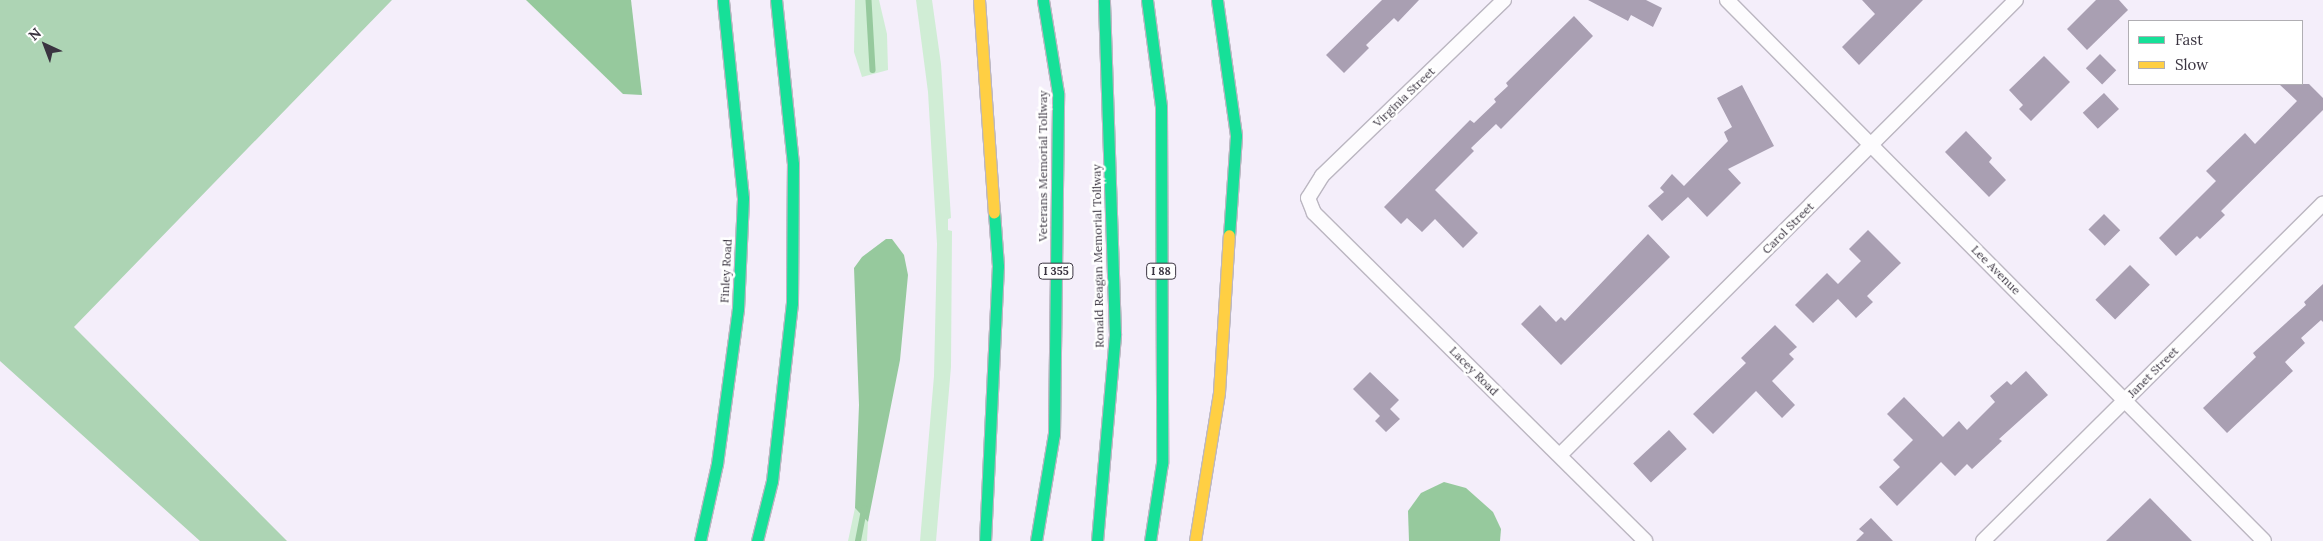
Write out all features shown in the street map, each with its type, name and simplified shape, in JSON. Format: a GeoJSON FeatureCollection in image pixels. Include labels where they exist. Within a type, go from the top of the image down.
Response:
{"type":"FeatureCollection","features":[{"type":"Feature","properties":{"kind":"main road","name":"Finley Road"},"geometry":{"type":"LineString","coordinates":[[700,541],[717,464],[738,309],[743,207],[723,0]]}},
{"type":"Feature","properties":{"kind":"main road"},"geometry":{"type":"LineString","coordinates":[[757,541],[772,481],[792,303],[793,164],[776,0]]}},
{"type":"Feature","properties":{"kind":"main road"},"geometry":{"type":"LineString","coordinates":[[979,0],[998,266],[985,541]]}},
{"type":"Feature","properties":{"kind":"main road","name":"Veterans Memorial Tollway"},"geometry":{"type":"LineString","coordinates":[[1036,541],[1054,434],[1058,93],[1043,0]]}},
{"type":"Feature","properties":{"kind":"main road","name":"Ronald Reagan Memorial Tollway"},"geometry":{"type":"LineString","coordinates":[[1097,541],[1115,334],[1107,18],[1104,0]]}},
{"type":"Feature","properties":{"kind":"main road","name":"I 88"},"geometry":{"type":"LineString","coordinates":[[1147,0],[1161,127],[1162,463],[1150,541]]}},
{"type":"Feature","properties":{"kind":"main road"},"geometry":{"type":"LineString","coordinates":[[1195,541],[1219,392],[1236,136],[1217,0]]}},
{"type":"Feature","properties":{"kind":"street","name":"Virginia Street"},"geometry":{"type":"LineString","coordinates":[[1308,198],[1322,176],[1504,0]]}},
{"type":"Feature","properties":{"kind":"street","name":"Lee Avenue"},"geometry":{"type":"LineString","coordinates":[[1727,0],[2264,541]]}},
{"type":"Feature","properties":{"kind":"street","name":"Carol Street"},"geometry":{"type":"LineString","coordinates":[[1560,455],[2016,0]]}},
{"type":"Feature","properties":{"kind":"street","name":"Lacey Road"},"geometry":{"type":"LineString","coordinates":[[1308,198],[1314,213],[1646,541]]}},
{"type":"Feature","properties":{"kind":"street","name":"Janet Street"},"geometry":{"type":"LineString","coordinates":[[1983,541],[2323,202]]}},
{"type":"Feature","properties":{"kind":"shaded area"},"geometry":{"type":"Polygon","coordinates":[[[0,0],[392,0],[74,327],[287,541],[200,541],[0,361],[0,0]]]}},
{"type":"Feature","properties":{"kind":"shaded area"},"geometry":{"type":"Polygon","coordinates":[[[526,0],[631,0],[642,95],[623,94],[526,0]]]}},
{"type":"Feature","properties":{"kind":"shaded area"},"geometry":{"type":"Polygon","coordinates":[[[855,0],[879,0],[887,34],[888,70],[862,77],[854,52],[855,0]]]}},
{"type":"Feature","properties":{"kind":"shaded area"},"geometry":{"type":"Polygon","coordinates":[[[916,0],[932,0],[941,64],[951,218],[948,219],[948,230],[952,231],[951,367],[936,541],[920,541],[934,376],[937,244],[928,92],[916,0]]]}},
{"type":"Feature","properties":{"kind":"shaded area"},"geometry":{"type":"Polygon","coordinates":[[[886,239],[892,239],[904,255],[908,275],[900,360],[868,522],[855,508],[859,405],[854,268],[862,257],[886,239]]]}},
{"type":"Feature","properties":{"kind":"shaded area"},"geometry":{"type":"Polygon","coordinates":[[[1444,482],[1466,488],[1493,512],[1501,529],[1500,541],[1409,541],[1408,511],[1421,493],[1444,482]]]}},
{"type":"Feature","properties":{"kind":"shaded area"},"geometry":{"type":"Polygon","coordinates":[[[855,508],[868,522],[867,541],[848,541],[855,508]]]}},
{"type":"Feature","properties":{"kind":"building"},"geometry":{"type":"Polygon","coordinates":[[[1382,0],[1419,0],[1398,22],[1394,18],[1366,45],[1369,48],[1344,73],[1326,55],[1382,0]]]}},
{"type":"Feature","properties":{"kind":"building"},"geometry":{"type":"Polygon","coordinates":[[[1588,0],[1646,0],[1662,8],[1653,27],[1631,15],[1628,21],[1588,0]]]}},
{"type":"Feature","properties":{"kind":"building"},"geometry":{"type":"Polygon","coordinates":[[[1862,0],[1923,0],[1859,65],[1842,47],[1875,14],[1862,0]]]}},
{"type":"Feature","properties":{"kind":"building"},"geometry":{"type":"Polygon","coordinates":[[[2096,0],[2119,0],[2128,10],[2087,50],[2067,29],[2096,0]]]}},
{"type":"Feature","properties":{"kind":"building"},"geometry":{"type":"Polygon","coordinates":[[[1574,16],[1593,36],[1501,129],[1496,124],[1471,148],[1474,151],[1435,190],[1478,233],[1463,248],[1435,219],[1422,232],[1407,218],[1401,224],[1384,207],[1470,120],[1474,123],[1496,102],[1494,99],[1508,86],[1506,83],[1574,16]]]}},
{"type":"Feature","properties":{"kind":"building"},"geometry":{"type":"Polygon","coordinates":[[[2100,54],[2116,70],[2102,84],[2086,68],[2100,54]]]}},
{"type":"Feature","properties":{"kind":"building"},"geometry":{"type":"Polygon","coordinates":[[[2044,56],[2070,82],[2031,121],[2019,109],[2023,105],[2009,90],[2044,56]]]}},
{"type":"Feature","properties":{"kind":"building"},"geometry":{"type":"Polygon","coordinates":[[[2309,84],[2323,98],[2323,110],[2221,211],[2225,215],[2200,239],[2197,236],[2176,256],[2159,238],[2216,181],[2206,171],[2245,133],[2255,144],[2297,101],[2280,85],[2309,84]]]}},
{"type":"Feature","properties":{"kind":"building"},"geometry":{"type":"Polygon","coordinates":[[[1742,85],[1774,146],[1728,169],[1741,183],[1707,217],[1688,197],[1662,221],[1648,206],[1664,192],[1660,188],[1672,174],[1684,186],[1728,141],[1724,132],[1732,127],[1717,98],[1742,85]]]}},
{"type":"Feature","properties":{"kind":"building"},"geometry":{"type":"Polygon","coordinates":[[[2104,93],[2119,109],[2098,129],[2083,113],[2104,93]]]}},
{"type":"Feature","properties":{"kind":"building"},"geometry":{"type":"Polygon","coordinates":[[[1966,131],[1992,158],[1989,162],[2006,180],[1989,197],[1945,152],[1966,131]]]}},
{"type":"Feature","properties":{"kind":"building"},"geometry":{"type":"Polygon","coordinates":[[[2104,214],[2120,230],[2105,246],[2088,230],[2104,214]]]}},
{"type":"Feature","properties":{"kind":"building"},"geometry":{"type":"Polygon","coordinates":[[[1868,230],[1901,263],[1867,296],[1873,302],[1856,318],[1838,299],[1813,323],[1795,305],[1827,273],[1838,284],[1861,261],[1849,249],[1868,230]]]}},
{"type":"Feature","properties":{"kind":"building"},"geometry":{"type":"Polygon","coordinates":[[[1648,234],[1670,257],[1561,365],[1521,324],[1540,305],[1556,322],[1561,317],[1565,321],[1648,234]]]}},
{"type":"Feature","properties":{"kind":"building"},"geometry":{"type":"Polygon","coordinates":[[[2130,265],[2150,285],[2115,319],[2095,300],[2130,265]]]}},
{"type":"Feature","properties":{"kind":"building"},"geometry":{"type":"Polygon","coordinates":[[[2323,284],[2323,322],[2321,320],[2301,338],[2305,343],[2285,362],[2293,371],[2227,433],[2203,408],[2256,357],[2253,353],[2306,305],[2304,302],[2323,284]]]}},
{"type":"Feature","properties":{"kind":"building"},"geometry":{"type":"Polygon","coordinates":[[[1775,325],[1797,347],[1789,354],[1794,359],[1772,381],[1795,405],[1782,418],[1756,391],[1713,434],[1693,414],[1746,363],[1741,358],[1775,325]]]}},
{"type":"Feature","properties":{"kind":"building"},"geometry":{"type":"Polygon","coordinates":[[[2026,371],[2048,395],[1999,439],[2002,441],[1972,469],[1967,464],[1955,476],[1941,462],[1897,506],[1879,487],[1900,467],[1893,460],[1913,440],[1887,414],[1904,397],[1943,437],[1959,421],[1967,430],[1995,402],[1990,396],[2007,381],[2011,385],[2026,371]]]}},
{"type":"Feature","properties":{"kind":"building"},"geometry":{"type":"Polygon","coordinates":[[[1370,372],[1399,400],[1390,409],[1400,419],[1386,432],[1375,421],[1380,416],[1353,389],[1370,372]]]}},
{"type":"Feature","properties":{"kind":"building"},"geometry":{"type":"Polygon","coordinates":[[[1669,430],[1687,449],[1651,482],[1633,463],[1669,430]]]}},
{"type":"Feature","properties":{"kind":"building"},"geometry":{"type":"Polygon","coordinates":[[[2150,498],[2192,541],[2106,541],[2150,498]]]}},
{"type":"Feature","properties":{"kind":"building"},"geometry":{"type":"Polygon","coordinates":[[[1871,518],[1893,541],[1856,541],[1864,533],[1859,529],[1871,518]]]}},
{"type":"Feature","properties":{"kind":"waterway"},"geometry":{"type":"LineString","coordinates":[[869,0],[873,70]]}},
{"type":"Feature","properties":{"kind":"waterway"},"geometry":{"type":"LineString","coordinates":[[858,541],[864,509]]}},
{"type":"Feature","properties":{"kind":"traffic: fast"},"geometry":{"type":"LineString","coordinates":[[700,541],[717,464],[738,309],[743,198],[723,0]]}},
{"type":"Feature","properties":{"kind":"traffic: fast"},"geometry":{"type":"LineString","coordinates":[[757,541],[772,481],[792,303],[793,164],[776,0]]}},
{"type":"Feature","properties":{"kind":"traffic: fast"},"geometry":{"type":"LineString","coordinates":[[1036,541],[1054,434],[1058,93],[1043,0]]}},
{"type":"Feature","properties":{"kind":"traffic: fast"},"geometry":{"type":"LineString","coordinates":[[1097,541],[1115,334],[1104,0]]}},
{"type":"Feature","properties":{"kind":"traffic: fast"},"geometry":{"type":"LineString","coordinates":[[1147,0],[1161,107],[1162,463],[1150,541]]}},
{"type":"Feature","properties":{"kind":"traffic: fast"},"geometry":{"type":"LineString","coordinates":[[1217,0],[1236,136],[1229,235]]}},
{"type":"Feature","properties":{"kind":"traffic: fast"},"geometry":{"type":"LineString","coordinates":[[985,541],[998,266],[994,212]]}},
{"type":"Feature","properties":{"kind":"traffic: slow"},"geometry":{"type":"LineString","coordinates":[[979,0],[994,212]]}},
{"type":"Feature","properties":{"kind":"traffic: slow"},"geometry":{"type":"LineString","coordinates":[[1195,541],[1219,392],[1229,235]]}}]}
